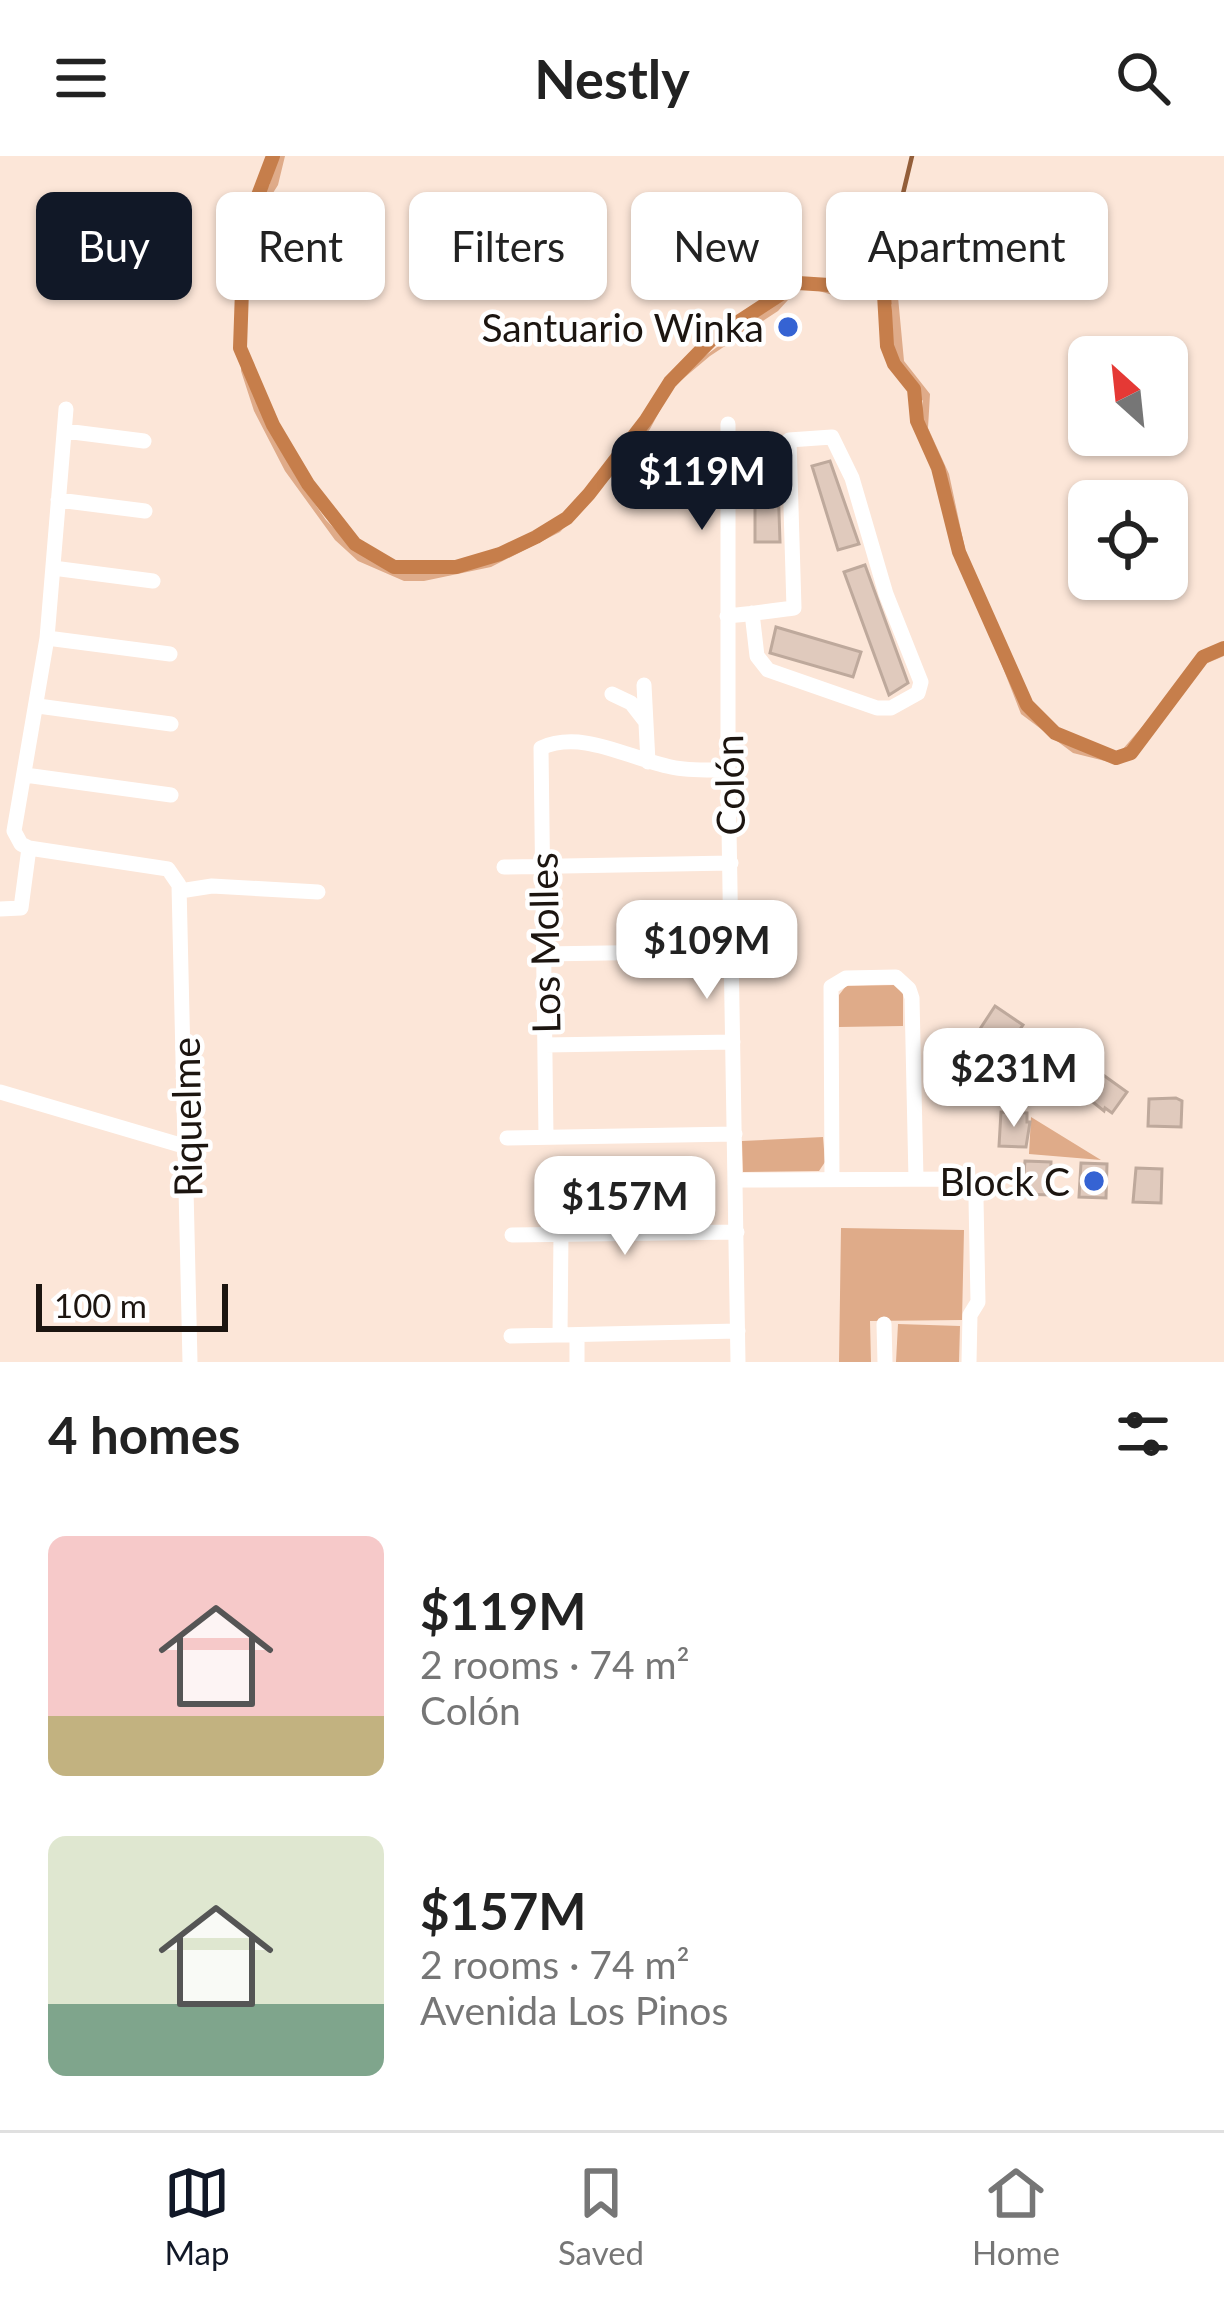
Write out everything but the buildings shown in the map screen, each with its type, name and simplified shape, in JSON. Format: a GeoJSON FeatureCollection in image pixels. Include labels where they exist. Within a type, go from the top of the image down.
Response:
{"type":"FeatureCollection","features":[{"type":"Feature","properties":{"kind":"street"},"geometry":{"type":"LineString","coordinates":[[0,909],[21,908],[29,848],[14,831],[47,638],[66,409]]}},
{"type":"Feature","properties":{"kind":"street","name":"Colón"},"geometry":{"type":"LineString","coordinates":[[728,424],[728,770],[738,1362]]}},
{"type":"Feature","properties":{"kind":"street"},"geometry":{"type":"LineString","coordinates":[[65,430],[144,441]]}},
{"type":"Feature","properties":{"kind":"street"},"geometry":{"type":"LineString","coordinates":[[727,616],[752,613],[794,608],[789,440],[832,436],[852,478],[920,688],[913,698],[882,708],[768,670],[757,656],[752,613]]}},
{"type":"Feature","properties":{"kind":"street"},"geometry":{"type":"LineString","coordinates":[[58,500],[145,511]]}},
{"type":"Feature","properties":{"kind":"street"},"geometry":{"type":"LineString","coordinates":[[53,568],[153,581]]}},
{"type":"Feature","properties":{"kind":"street"},"geometry":{"type":"LineString","coordinates":[[47,638],[170,654]]}},
{"type":"Feature","properties":{"kind":"street"},"geometry":{"type":"LineString","coordinates":[[644,685],[648,762],[677,769],[728,770]]}},
{"type":"Feature","properties":{"kind":"street"},"geometry":{"type":"LineString","coordinates":[[612,694],[632,703],[645,721]]}},
{"type":"Feature","properties":{"kind":"street"},"geometry":{"type":"LineString","coordinates":[[38,706],[171,724]]}},
{"type":"Feature","properties":{"kind":"street","name":"Los Molles"},"geometry":{"type":"LineString","coordinates":[[547,1137],[541,748],[581,742],[648,762]]}},
{"type":"Feature","properties":{"kind":"street"},"geometry":{"type":"LineString","coordinates":[[25,775],[172,795]]}},
{"type":"Feature","properties":{"kind":"street","name":"Riquelme"},"geometry":{"type":"LineString","coordinates":[[29,848],[158,866],[175,874],[180,891],[188,1147],[190,1362]]}},
{"type":"Feature","properties":{"kind":"street"},"geometry":{"type":"LineString","coordinates":[[503,867],[731,863]]}},
{"type":"Feature","properties":{"kind":"street"},"geometry":{"type":"LineString","coordinates":[[180,891],[212,886],[318,892]]}},
{"type":"Feature","properties":{"kind":"street"},"geometry":{"type":"LineString","coordinates":[[544,954],[732,951]]}},
{"type":"Feature","properties":{"kind":"street"},"geometry":{"type":"LineString","coordinates":[[832,1177],[831,987],[846,978],[896,977],[912,998],[916,1179]]}},
{"type":"Feature","properties":{"kind":"street"},"geometry":{"type":"LineString","coordinates":[[545,1045],[734,1042]]}},
{"type":"Feature","properties":{"kind":"street"},"geometry":{"type":"LineString","coordinates":[[0,1092],[188,1147]]}},
{"type":"Feature","properties":{"kind":"street"},"geometry":{"type":"LineString","coordinates":[[507,1138],[735,1134]]}},
{"type":"Feature","properties":{"kind":"street"},"geometry":{"type":"LineString","coordinates":[[736,1180],[832,1177],[974,1184],[978,1302],[970,1315],[969,1362]]}},
{"type":"Feature","properties":{"kind":"street"},"geometry":{"type":"LineString","coordinates":[[512,1235],[737,1232]]}},
{"type":"Feature","properties":{"kind":"street"},"geometry":{"type":"LineString","coordinates":[[561,1233],[569,1335],[577,1362]]}},
{"type":"Feature","properties":{"kind":"street"},"geometry":{"type":"LineString","coordinates":[[884,1324],[885,1362]]}},
{"type":"Feature","properties":{"kind":"street"},"geometry":{"type":"LineString","coordinates":[[511,1336],[738,1331]]}},
{"type":"Feature","properties":{"kind":"shaded area"},"geometry":{"type":"Polygon","coordinates":[[[278,156],[285,156],[274,192],[265,192],[278,156]]]}},
{"type":"Feature","properties":{"kind":"shaded area"},"geometry":{"type":"Polygon","coordinates":[[[802,280],[826,285],[826,293],[802,288],[802,280]]]}},
{"type":"Feature","properties":{"kind":"shaded area"},"geometry":{"type":"Polygon","coordinates":[[[242,300],[247,300],[250,380],[295,475],[326,520],[355,550],[375,563],[411,574],[475,563],[558,526],[630,447],[672,380],[777,300],[788,300],[672,388],[625,462],[560,532],[491,567],[424,581],[404,581],[358,561],[335,540],[285,471],[254,411],[241,371],[242,300]]]}},
{"type":"Feature","properties":{"kind":"shaded area"},"geometry":{"type":"Polygon","coordinates":[[[887,300],[898,300],[904,361],[930,394],[928,428],[949,474],[982,600],[1024,705],[1042,726],[1082,751],[1110,754],[1122,750],[1199,661],[1224,649],[1224,656],[1203,665],[1126,754],[1109,762],[1073,753],[1021,714],[970,584],[939,464],[920,425],[923,401],[898,367],[892,343],[892,305],[887,300]]]}},
{"type":"Feature","properties":{"kind":"shaded area"},"geometry":{"type":"Polygon","coordinates":[[[895,985],[903,994],[903,1026],[839,1027],[839,995],[846,986],[895,985]]]}},
{"type":"Feature","properties":{"kind":"shaded area"},"geometry":{"type":"Polygon","coordinates":[[[1031,1117],[1101,1160],[1029,1154],[1031,1117]]]}},
{"type":"Feature","properties":{"kind":"shaded area"},"geometry":{"type":"Polygon","coordinates":[[[823,1137],[825,1162],[819,1171],[743,1172],[742,1141],[823,1137]]]}},
{"type":"Feature","properties":{"kind":"shaded area"},"geometry":{"type":"Polygon","coordinates":[[[841,1228],[964,1230],[962,1320],[870,1321],[871,1362],[839,1362],[841,1228]]]}},
{"type":"Feature","properties":{"kind":"shaded area"},"geometry":{"type":"Polygon","coordinates":[[[898,1324],[960,1326],[959,1362],[896,1362],[898,1324]]]}},
{"type":"Feature","properties":{"kind":"waterway"},"geometry":{"type":"LineString","coordinates":[[273,156],[244,232],[240,348],[273,425],[308,484],[355,544],[394,567],[456,567],[536,537],[567,518],[589,494],[670,382],[712,339],[798,283],[860,287],[883,277],[887,346],[894,364],[914,389],[917,421],[938,468],[959,552],[1027,705],[1055,733],[1116,758],[1131,753],[1203,657],[1224,648]]}},
{"type":"Feature","properties":{"kind":"waterway"},"geometry":{"type":"LineString","coordinates":[[903,192],[912,156]]}},
{"type":"Feature","properties":{"kind":"place","name":"Santuario Winka"},"geometry":{"type":"Point","coordinates":[788,327]}},
{"type":"Feature","properties":{"kind":"place","name":"Block C"},"geometry":{"type":"Point","coordinates":[1094,1181]}}]}
